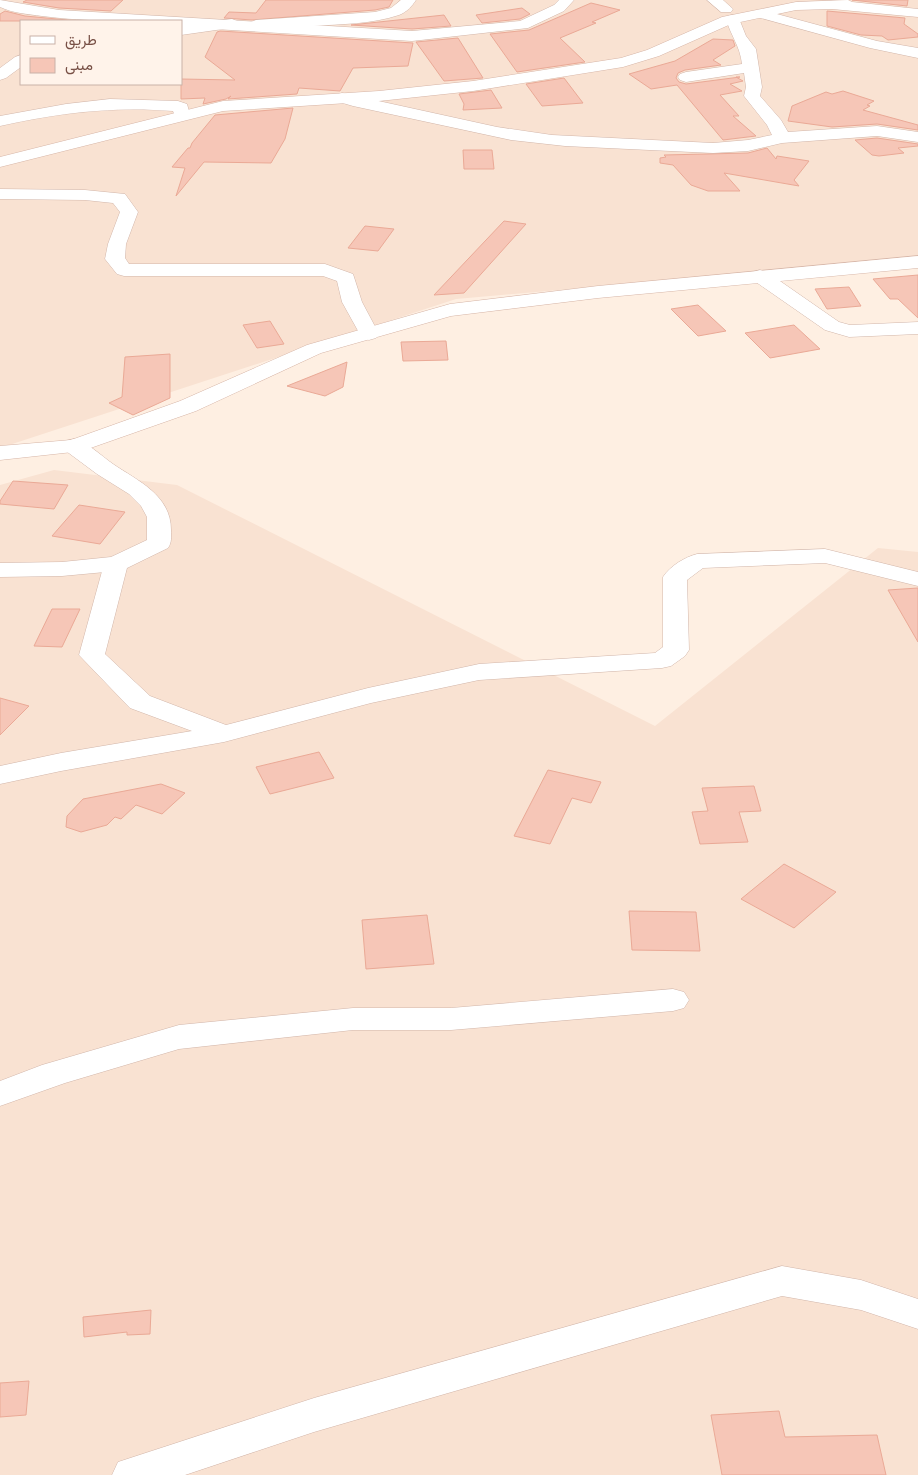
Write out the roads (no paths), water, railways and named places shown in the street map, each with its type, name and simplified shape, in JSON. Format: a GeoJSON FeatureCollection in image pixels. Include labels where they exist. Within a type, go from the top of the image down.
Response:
{"type":"FeatureCollection","features":[{"type":"Feature","properties":{"kind":"street"},"geometry":{"type":"LineString","coordinates":[[248,25],[287,24],[375,16],[396,11],[409,0]]}},
{"type":"Feature","properties":{"kind":"street"},"geometry":{"type":"LineString","coordinates":[[182,21],[372,35],[412,36],[523,24],[559,8],[567,0]]}},
{"type":"Feature","properties":{"kind":"street"},"geometry":{"type":"LineString","coordinates":[[24,156],[142,116],[238,104],[342,98],[473,86],[623,62],[653,53],[724,9],[769,2],[846,4],[918,12]]}},
{"type":"Feature","properties":{"kind":"street"},"geometry":{"type":"LineString","coordinates":[[762,14],[796,6],[846,4]]}},
{"type":"Feature","properties":{"kind":"street"},"geometry":{"type":"LineString","coordinates":[[5,6],[59,14],[163,20]]}},
{"type":"Feature","properties":{"kind":"street"},"geometry":{"type":"LineString","coordinates":[[724,9],[762,14],[875,45],[918,53]]}},
{"type":"Feature","properties":{"kind":"street"},"geometry":{"type":"LineString","coordinates":[[724,9],[748,50],[754,87],[752,96],[775,124],[782,138]]}},
{"type":"Feature","properties":{"kind":"street"},"geometry":{"type":"LineString","coordinates":[[182,30],[232,24]]}},
{"type":"Feature","properties":{"kind":"street"},"geometry":{"type":"LineString","coordinates":[[0,75],[20,61]]}},
{"type":"Feature","properties":{"kind":"street"},"geometry":{"type":"LineString","coordinates":[[686,77],[750,67]]}},
{"type":"Feature","properties":{"kind":"street"},"geometry":{"type":"LineString","coordinates":[[342,98],[365,105],[430,116],[468,127],[539,139],[706,148],[770,142],[782,138],[877,131],[918,137]]}},
{"type":"Feature","properties":{"kind":"street"},"geometry":{"type":"LineString","coordinates":[[115,103],[128,107],[142,116],[164,120]]}},
{"type":"Feature","properties":{"kind":"street"},"geometry":{"type":"LineString","coordinates":[[0,121],[90,104],[152,103],[180,111]]}},
{"type":"Feature","properties":{"kind":"street"},"geometry":{"type":"LineString","coordinates":[[0,162],[164,120],[180,111]]}},
{"type":"Feature","properties":{"kind":"street"},"geometry":{"type":"LineString","coordinates":[[0,194],[84,195],[119,198],[129,212],[115,259],[124,270],[325,270],[346,278],[352,302],[365,336]]}},
{"type":"Feature","properties":{"kind":"street"},"geometry":{"type":"LineString","coordinates":[[0,462],[34,462],[80,449],[147,434],[243,395],[365,336],[404,322],[450,310],[598,292],[918,262]]}},
{"type":"Feature","properties":{"kind":"street"},"geometry":{"type":"LineString","coordinates":[[760,276],[832,326],[849,331],[918,328]]}},
{"type":"Feature","properties":{"kind":"street"},"geometry":{"type":"LineString","coordinates":[[0,453],[80,449],[105,470],[137,489],[150,502],[159,517],[159,543],[116,564],[62,569],[0,570]]}},
{"type":"Feature","properties":{"kind":"street"},"geometry":{"type":"LineString","coordinates":[[0,775],[61,762],[224,734],[368,696],[479,672],[662,660],[676,650],[675,577],[697,561],[825,556],[918,579]]}},
{"type":"Feature","properties":{"kind":"street"},"geometry":{"type":"LineString","coordinates":[[116,564],[92,655],[140,702],[224,734]]}},
{"type":"Feature","properties":{"kind":"street"},"geometry":{"type":"LineString","coordinates":[[0,1094],[54,1074],[179,1037],[353,1019],[451,1019],[673,1000]]}},
{"type":"Feature","properties":{"kind":"street"},"geometry":{"type":"LineString","coordinates":[[132,1475],[314,1415],[782,1281],[860,1295],[918,1314]]}}]}
